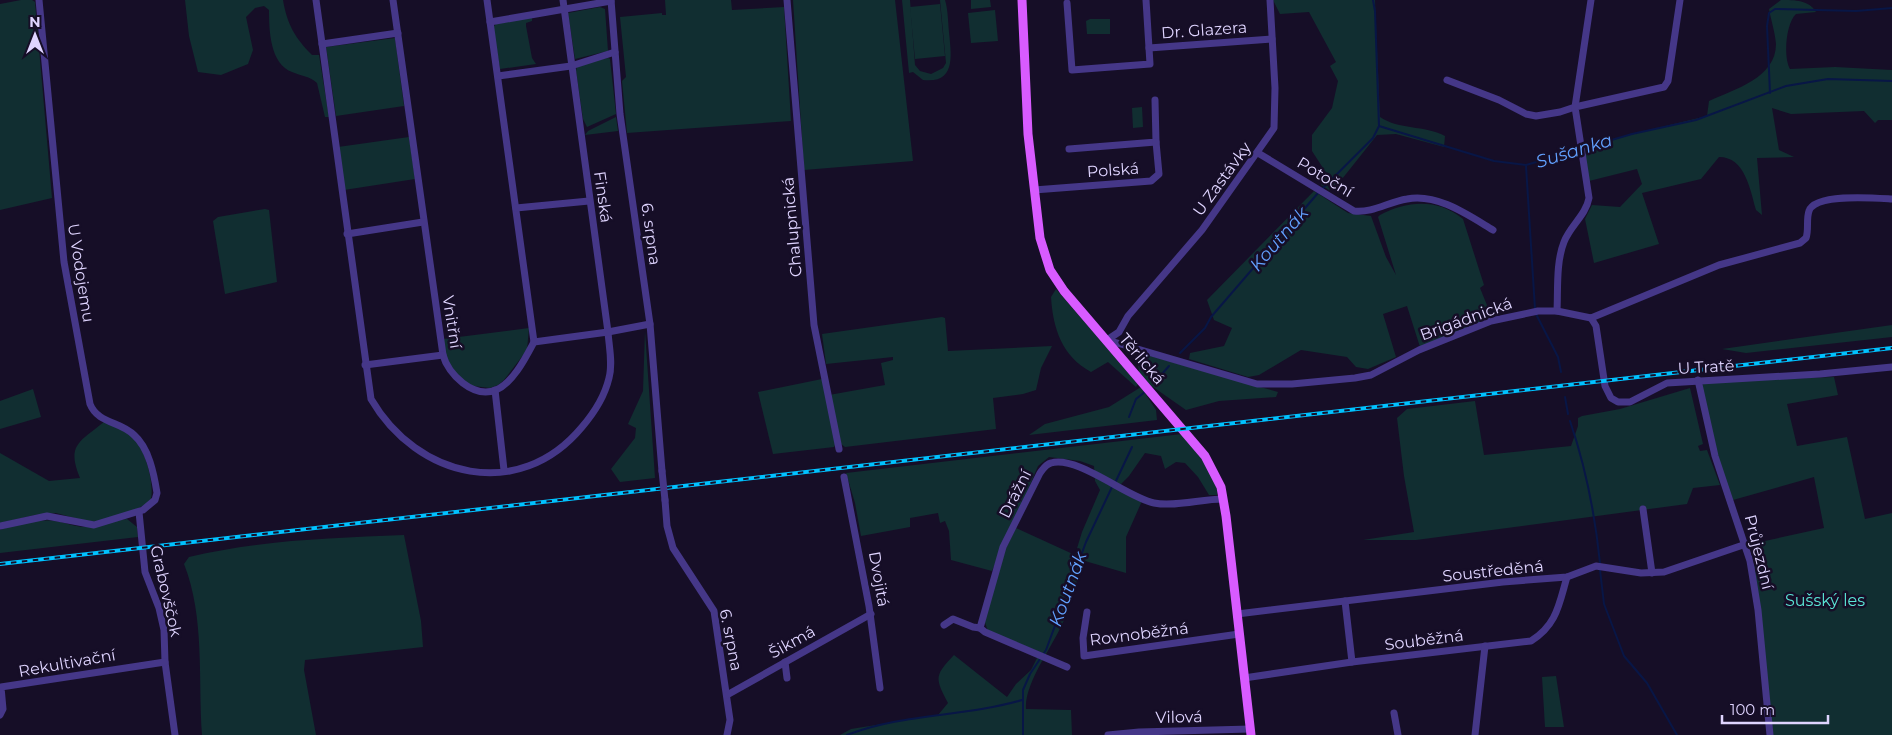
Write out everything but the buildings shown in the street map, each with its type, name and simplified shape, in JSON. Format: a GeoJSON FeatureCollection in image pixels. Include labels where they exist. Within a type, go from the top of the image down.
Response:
{"type":"FeatureCollection","features":[{"type":"Feature","properties":{"kind":"main road","name":"Těrlická"},"geometry":{"type":"LineString","coordinates":[[1022,0],[1028,134],[1040,238],[1050,270],[1071,300],[1205,456],[1217,477],[1223,499],[1250,732]]}},
{"type":"Feature","properties":{"kind":"street","name":"U Vodojemu"},"geometry":{"type":"LineString","coordinates":[[40,0],[64,262],[90,404],[98,416],[134,434],[145,451],[157,493],[150,505],[139,512]]}},
{"type":"Feature","properties":{"kind":"street","name":"Finská"},"geometry":{"type":"LineString","coordinates":[[316,0],[371,399],[384,420],[397,435],[427,457],[455,468],[474,472],[527,467],[550,457],[572,439],[590,418],[610,378],[611,363],[608,332],[563,0]]}},
{"type":"Feature","properties":{"kind":"street","name":"Vnitřní"},"geometry":{"type":"LineString","coordinates":[[393,0],[443,355],[446,365],[460,380],[474,388],[495,390]]}},
{"type":"Feature","properties":{"kind":"street"},"geometry":{"type":"LineString","coordinates":[[487,0],[534,342],[508,380],[495,390],[504,470]]}},
{"type":"Feature","properties":{"kind":"street"},"geometry":{"type":"LineString","coordinates":[[490,22],[611,0]]}},
{"type":"Feature","properties":{"kind":"street","name":"6. srpna"},"geometry":{"type":"LineString","coordinates":[[611,0],[620,114],[650,324],[667,526],[673,548],[714,611],[730,720],[727,735]]}},
{"type":"Feature","properties":{"kind":"street","name":"Chalupnická"},"geometry":{"type":"LineString","coordinates":[[787,0],[814,325],[839,449]]}},
{"type":"Feature","properties":{"kind":"street"},"geometry":{"type":"LineString","coordinates":[[1146,0],[1149,48]]}},
{"type":"Feature","properties":{"kind":"street","name":"U Zastávky"},"geometry":{"type":"LineString","coordinates":[[1107,340],[1119,332],[1128,316],[1202,230],[1274,128],[1276,120],[1270,0]]}},
{"type":"Feature","properties":{"kind":"street"},"geometry":{"type":"LineString","coordinates":[[1557,311],[1561,251],[1570,230],[1588,205],[1589,198],[1583,148],[1575,107],[1591,0]]}},
{"type":"Feature","properties":{"kind":"street"},"geometry":{"type":"LineString","coordinates":[[1447,80],[1499,100],[1526,114],[1536,116],[1664,87],[1668,81],[1680,0]]}},
{"type":"Feature","properties":{"kind":"street","name":"Dr. Glazera"},"geometry":{"type":"LineString","coordinates":[[1067,3],[1072,70],[1150,64],[1149,48],[1272,39]]}},
{"type":"Feature","properties":{"kind":"street"},"geometry":{"type":"LineString","coordinates":[[322,44],[398,33]]}},
{"type":"Feature","properties":{"kind":"street"},"geometry":{"type":"LineString","coordinates":[[498,76],[571,66],[615,52]]}},
{"type":"Feature","properties":{"kind":"street"},"geometry":{"type":"LineString","coordinates":[[1070,149],[1156,142],[1155,100]]}},
{"type":"Feature","properties":{"kind":"street","name":"Polská"},"geometry":{"type":"LineString","coordinates":[[1034,190],[1151,182],[1159,174],[1156,142]]}},
{"type":"Feature","properties":{"kind":"street","name":"Potoční"},"geometry":{"type":"LineString","coordinates":[[1258,153],[1354,211],[1370,211],[1406,199],[1423,198],[1465,213],[1493,230]]}},
{"type":"Feature","properties":{"kind":"street"},"geometry":{"type":"LineString","coordinates":[[1591,318],[1719,265],[1800,243],[1806,238],[1809,211],[1814,204],[1827,199],[1892,199]]}},
{"type":"Feature","properties":{"kind":"street"},"geometry":{"type":"LineString","coordinates":[[516,208],[589,201]]}},
{"type":"Feature","properties":{"kind":"street"},"geometry":{"type":"LineString","coordinates":[[347,234],[423,222]]}},
{"type":"Feature","properties":{"kind":"street","name":"Brigádnická"},"geometry":{"type":"LineString","coordinates":[[1107,340],[1248,382],[1292,384],[1371,375],[1419,350],[1491,321],[1525,312],[1557,311],[1591,318]]}},
{"type":"Feature","properties":{"kind":"street","name":"U Tratě"},"geometry":{"type":"LineString","coordinates":[[1591,318],[1596,326],[1605,386],[1614,400],[1627,402],[1659,385],[1698,380],[1812,375],[1892,366]]}},
{"type":"Feature","properties":{"kind":"street"},"geometry":{"type":"LineString","coordinates":[[534,342],[650,324]]}},
{"type":"Feature","properties":{"kind":"street"},"geometry":{"type":"LineString","coordinates":[[365,365],[443,355]]}},
{"type":"Feature","properties":{"kind":"street","name":"Průjezdní"},"geometry":{"type":"LineString","coordinates":[[1698,380],[1715,456],[1746,544],[1758,610],[1770,735]]}},
{"type":"Feature","properties":{"kind":"street","name":"Drážní"},"geometry":{"type":"LineString","coordinates":[[980,628],[1003,547],[1046,465],[1053,462],[1064,463],[1152,502],[1165,504],[1223,499]]}},
{"type":"Feature","properties":{"kind":"street","name":"Dvojitá"},"geometry":{"type":"LineString","coordinates":[[844,477],[871,614],[880,688]]}},
{"type":"Feature","properties":{"kind":"street"},"geometry":{"type":"LineString","coordinates":[[1643,509],[1652,573]]}},
{"type":"Feature","properties":{"kind":"street"},"geometry":{"type":"LineString","coordinates":[[0,526],[47,516],[94,525],[139,512]]}},
{"type":"Feature","properties":{"kind":"street","name":"Grabovščok"},"geometry":{"type":"LineString","coordinates":[[139,512],[142,558],[145,572],[159,608],[164,630],[165,662],[175,735]]}},
{"type":"Feature","properties":{"kind":"street","name":"Soustředěná"},"geometry":{"type":"LineString","coordinates":[[1237,614],[1567,577],[1596,566],[1652,573],[1700,561],[1746,544]]}},
{"type":"Feature","properties":{"kind":"street","name":"Souběžná"},"geometry":{"type":"LineString","coordinates":[[1244,678],[1352,662],[1531,641],[1544,633],[1555,617],[1567,577]]}},
{"type":"Feature","properties":{"kind":"street"},"geometry":{"type":"LineString","coordinates":[[1345,601],[1352,662]]}},
{"type":"Feature","properties":{"kind":"street","name":"Rovnoběžná"},"geometry":{"type":"LineString","coordinates":[[1087,612],[1083,638],[1084,656],[1239,634]]}},
{"type":"Feature","properties":{"kind":"street","name":"Šikmá"},"geometry":{"type":"LineString","coordinates":[[727,695],[871,614]]}},
{"type":"Feature","properties":{"kind":"street"},"geometry":{"type":"LineString","coordinates":[[944,626],[953,619],[980,628],[985,632],[1067,667]]}},
{"type":"Feature","properties":{"kind":"street"},"geometry":{"type":"LineString","coordinates":[[1475,735],[1485,646]]}},
{"type":"Feature","properties":{"kind":"street","name":"Rekultivační"},"geometry":{"type":"LineString","coordinates":[[0,715],[3,709],[1,686],[165,662]]}},
{"type":"Feature","properties":{"kind":"street"},"geometry":{"type":"LineString","coordinates":[[785,662],[788,678]]}},
{"type":"Feature","properties":{"kind":"street"},"geometry":{"type":"LineString","coordinates":[[1394,713],[1398,735]]}},
{"type":"Feature","properties":{"kind":"street","name":"Vilová"},"geometry":{"type":"LineString","coordinates":[[1108,735],[1139,732],[1250,732]]}},
{"type":"Feature","properties":{"kind":"green space"},"geometry":{"type":"Polygon","coordinates":[[[32,0],[35,2],[52,198],[0,210],[0,4],[32,0]]]}},
{"type":"Feature","properties":{"kind":"green space"},"geometry":{"type":"Polygon","coordinates":[[[185,0],[283,0],[289,23],[296,36],[312,55],[319,55],[329,117],[325,117],[317,83],[308,77],[292,72],[279,62],[270,36],[269,10],[264,6],[255,8],[246,17],[253,50],[248,64],[221,75],[198,72],[189,36],[185,0]]]}},
{"type":"Feature","properties":{"kind":"green space"},"geometry":{"type":"Polygon","coordinates":[[[665,0],[731,0],[732,10],[784,7],[791,121],[627,133],[622,81],[626,77],[620,17],[662,13],[662,15],[666,15],[665,0]]]}},
{"type":"Feature","properties":{"kind":"green space"},"geometry":{"type":"Polygon","coordinates":[[[793,0],[895,0],[913,161],[804,170],[793,0]]]}},
{"type":"Feature","properties":{"kind":"green space"},"geometry":{"type":"Polygon","coordinates":[[[902,0],[910,0],[915,65],[920,71],[931,74],[943,68],[946,63],[940,0],[945,0],[951,58],[947,72],[942,77],[934,80],[923,80],[913,72],[909,73],[902,0]]]}},
{"type":"Feature","properties":{"kind":"green space"},"geometry":{"type":"Polygon","coordinates":[[[971,0],[990,0],[991,7],[971,9],[971,0]]]}},
{"type":"Feature","properties":{"kind":"green space"},"geometry":{"type":"Polygon","coordinates":[[[1273,0],[1375,0],[1380,117],[1395,124],[1429,130],[1445,136],[1444,147],[1396,134],[1377,135],[1342,179],[1329,190],[1321,185],[1323,168],[1312,151],[1312,135],[1332,108],[1338,81],[1330,66],[1336,62],[1309,12],[1280,14],[1273,0]]]}},
{"type":"Feature","properties":{"kind":"green space"},"geometry":{"type":"Polygon","coordinates":[[[1781,0],[1806,3],[1816,12],[1796,14],[1793,18],[1788,32],[1786,49],[1790,69],[1835,67],[1892,70],[1892,120],[1878,120],[1875,123],[1864,111],[1791,114],[1772,108],[1779,150],[1794,157],[1757,158],[1762,215],[1756,210],[1749,184],[1741,168],[1728,158],[1719,157],[1701,179],[1642,193],[1659,244],[1594,263],[1585,219],[1592,205],[1620,207],[1642,184],[1637,169],[1589,181],[1584,148],[1707,116],[1709,101],[1742,87],[1762,74],[1769,66],[1774,56],[1776,44],[1769,9],[1781,0]]]}},
{"type":"Feature","properties":{"kind":"green space"},"geometry":{"type":"Polygon","coordinates":[[[940,4],[945,56],[915,59],[910,7],[940,4]]]}},
{"type":"Feature","properties":{"kind":"green space"},"geometry":{"type":"Polygon","coordinates":[[[600,7],[605,9],[608,51],[575,59],[568,13],[600,7]]]}},
{"type":"Feature","properties":{"kind":"green space"},"geometry":{"type":"Polygon","coordinates":[[[995,10],[998,41],[971,43],[968,13],[995,10]]]}},
{"type":"Feature","properties":{"kind":"green space"},"geometry":{"type":"Polygon","coordinates":[[[532,17],[532,21],[526,23],[526,26],[532,58],[536,64],[500,69],[493,27],[496,24],[532,17]]]}},
{"type":"Feature","properties":{"kind":"green space"},"geometry":{"type":"Polygon","coordinates":[[[1090,19],[1110,19],[1110,34],[1087,34],[1086,21],[1090,19]]]}},
{"type":"Feature","properties":{"kind":"green space"},"geometry":{"type":"Polygon","coordinates":[[[395,38],[404,106],[336,116],[326,47],[395,38]]]}},
{"type":"Feature","properties":{"kind":"green space"},"geometry":{"type":"Polygon","coordinates":[[[610,59],[616,114],[587,127],[583,119],[576,71],[577,66],[610,59]]]}},
{"type":"Feature","properties":{"kind":"green space"},"geometry":{"type":"Polygon","coordinates":[[[1142,107],[1143,127],[1133,128],[1132,108],[1142,107]]]}},
{"type":"Feature","properties":{"kind":"green space"},"geometry":{"type":"Polygon","coordinates":[[[616,117],[618,131],[585,135],[588,131],[616,117]]]}},
{"type":"Feature","properties":{"kind":"green space"},"geometry":{"type":"Polygon","coordinates":[[[409,137],[415,179],[344,190],[338,147],[409,137]]]}},
{"type":"Feature","properties":{"kind":"green space"},"geometry":{"type":"Polygon","coordinates":[[[1314,191],[1348,213],[1371,216],[1386,257],[1396,275],[1378,217],[1380,215],[1401,207],[1422,204],[1443,208],[1463,219],[1484,285],[1480,288],[1491,315],[1488,320],[1420,347],[1407,306],[1383,314],[1396,357],[1368,369],[1356,367],[1347,357],[1301,350],[1259,375],[1248,377],[1189,359],[1190,353],[1224,346],[1232,328],[1214,320],[1207,300],[1314,191]]]}},
{"type":"Feature","properties":{"kind":"green space"},"geometry":{"type":"Polygon","coordinates":[[[265,209],[269,210],[277,282],[225,294],[213,221],[218,217],[265,209]]]}},
{"type":"Feature","properties":{"kind":"green space"},"geometry":{"type":"Polygon","coordinates":[[[1056,289],[1138,384],[1136,387],[1108,362],[1091,372],[1066,350],[1057,331],[1052,309],[1051,297],[1056,289]]]}},
{"type":"Feature","properties":{"kind":"green space"},"geometry":{"type":"Polygon","coordinates":[[[945,318],[948,351],[1052,346],[1041,368],[1036,390],[1023,394],[993,398],[996,429],[845,447],[841,444],[829,395],[885,385],[881,363],[893,360],[893,357],[826,364],[822,334],[945,318]]]}},
{"type":"Feature","properties":{"kind":"green space"},"geometry":{"type":"Polygon","coordinates":[[[1892,325],[1892,337],[1746,353],[1722,349],[1892,325]]]}},
{"type":"Feature","properties":{"kind":"green space"},"geometry":{"type":"Polygon","coordinates":[[[529,328],[527,350],[504,380],[490,388],[473,386],[459,379],[445,358],[443,339],[529,328]]]}},
{"type":"Feature","properties":{"kind":"green space"},"geometry":{"type":"Polygon","coordinates":[[[645,331],[655,478],[620,482],[611,469],[635,438],[636,428],[628,424],[643,391],[645,331]]]}},
{"type":"Feature","properties":{"kind":"green space"},"geometry":{"type":"Polygon","coordinates":[[[1147,355],[1278,392],[1276,397],[1219,401],[1186,410],[1146,382],[1139,373],[1138,362],[1147,355]]]}},
{"type":"Feature","properties":{"kind":"green space","name":"Sušský les"},"geometry":{"type":"Polygon","coordinates":[[[1834,377],[1838,395],[1787,404],[1797,446],[1847,437],[1865,519],[1892,513],[1892,735],[1773,735],[1751,544],[1824,528],[1814,477],[1733,500],[1716,456],[1702,385],[1706,382],[1834,377]]]}},
{"type":"Feature","properties":{"kind":"green space"},"geometry":{"type":"Polygon","coordinates":[[[822,379],[836,443],[834,447],[773,454],[758,392],[822,379]]]}},
{"type":"Feature","properties":{"kind":"green space"},"geometry":{"type":"Polygon","coordinates":[[[1141,387],[1156,410],[1157,420],[1029,435],[1045,424],[1109,407],[1141,387]]]}},
{"type":"Feature","properties":{"kind":"green space"},"geometry":{"type":"Polygon","coordinates":[[[1690,388],[1703,444],[1698,446],[1700,451],[1707,450],[1720,485],[1693,488],[1687,504],[1416,540],[1363,540],[1414,532],[1404,476],[1397,418],[1407,409],[1475,401],[1484,455],[1571,446],[1578,426],[1578,418],[1582,416],[1620,409],[1690,388]]]}},
{"type":"Feature","properties":{"kind":"green space"},"geometry":{"type":"Polygon","coordinates":[[[33,389],[41,417],[0,429],[0,401],[33,389]]]}},
{"type":"Feature","properties":{"kind":"green space"},"geometry":{"type":"Polygon","coordinates":[[[105,421],[133,436],[142,450],[152,487],[150,502],[127,514],[93,523],[56,513],[35,515],[0,523],[0,453],[49,481],[80,478],[74,458],[75,451],[82,439],[105,421]]]}},
{"type":"Feature","properties":{"kind":"green space"},"geometry":{"type":"Polygon","coordinates":[[[1182,434],[1206,462],[1217,487],[1217,495],[1209,495],[1198,477],[1185,463],[1176,462],[1165,469],[1161,456],[1145,453],[1129,476],[1117,488],[1142,501],[1126,537],[1126,573],[1085,561],[1064,620],[1040,664],[1030,688],[1026,709],[1071,710],[1072,735],[840,735],[851,729],[938,715],[948,703],[939,682],[940,673],[954,655],[1007,697],[1016,684],[1031,670],[1040,652],[988,631],[984,620],[1006,548],[1016,528],[1075,555],[1082,532],[1100,490],[1095,481],[1094,466],[1080,461],[1049,457],[1038,466],[1023,501],[1020,500],[1022,502],[992,571],[951,560],[949,531],[945,521],[940,523],[938,513],[910,518],[910,527],[861,536],[855,503],[846,473],[1182,434]]]}},
{"type":"Feature","properties":{"kind":"green space"},"geometry":{"type":"Polygon","coordinates":[[[127,519],[137,527],[138,537],[0,553],[0,530],[13,526],[33,521],[47,521],[89,527],[127,519]]]}},
{"type":"Feature","properties":{"kind":"green space"},"geometry":{"type":"Polygon","coordinates":[[[404,535],[421,621],[423,647],[305,660],[304,670],[316,735],[202,735],[198,627],[191,584],[184,564],[189,557],[269,543],[404,535]]]}},
{"type":"Feature","properties":{"kind":"green space"},"geometry":{"type":"Polygon","coordinates":[[[1556,676],[1564,727],[1545,727],[1542,677],[1556,676]]]}},
{"type":"Feature","properties":{"kind":"waterway","name":"Sušanka"},"geometry":{"type":"LineString","coordinates":[[1373,0],[1379,126],[1494,161],[1526,165],[1632,134],[1696,120],[1786,86],[1828,79],[1892,81]]}},
{"type":"Feature","properties":{"kind":"waterway"},"geometry":{"type":"LineString","coordinates":[[1770,93],[1767,26],[1769,13],[1775,9],[1856,11],[1892,8]]}},
{"type":"Feature","properties":{"kind":"waterway","name":"Koutnák"},"geometry":{"type":"LineString","coordinates":[[1323,188],[1373,138],[1379,126]]}},
{"type":"Feature","properties":{"kind":"waterway"},"geometry":{"type":"LineString","coordinates":[[1526,166],[1535,309]]}},
{"type":"Feature","properties":{"kind":"waterway","name":"Koutnák"},"geometry":{"type":"LineString","coordinates":[[1180,353],[1205,328],[1211,317],[1318,193]]}},
{"type":"Feature","properties":{"kind":"waterway"},"geometry":{"type":"LineString","coordinates":[[1536,314],[1558,357],[1561,372]]}},
{"type":"Feature","properties":{"kind":"waterway","name":"Koutnák"},"geometry":{"type":"LineString","coordinates":[[1154,383],[1169,366]]}},
{"type":"Feature","properties":{"kind":"waterway","name":"Koutnák"},"geometry":{"type":"LineString","coordinates":[[1129,417],[1136,399],[1146,391]]}},
{"type":"Feature","properties":{"kind":"waterway"},"geometry":{"type":"LineString","coordinates":[[1565,397],[1568,414]]}},
{"type":"Feature","properties":{"kind":"waterway"},"geometry":{"type":"LineString","coordinates":[[1570,421],[1589,491],[1600,563]]}},
{"type":"Feature","properties":{"kind":"waterway","name":"Koutnák"},"geometry":{"type":"LineString","coordinates":[[1115,483],[1132,447]]}},
{"type":"Feature","properties":{"kind":"waterway","name":"Koutnák"},"geometry":{"type":"LineString","coordinates":[[1023,735],[1023,690],[1030,674],[1046,650],[1086,542],[1112,487]]}},
{"type":"Feature","properties":{"kind":"waterway"},"geometry":{"type":"LineString","coordinates":[[1600,570],[1604,604],[1624,656],[1647,683],[1677,735]]}},
{"type":"Feature","properties":{"kind":"waterway"},"geometry":{"type":"LineString","coordinates":[[847,735],[890,723],[978,710],[1022,700]]}},
{"type":"Feature","properties":{"kind":"railway"},"geometry":{"type":"LineString","coordinates":[[0,564],[1892,348]]}}]}
